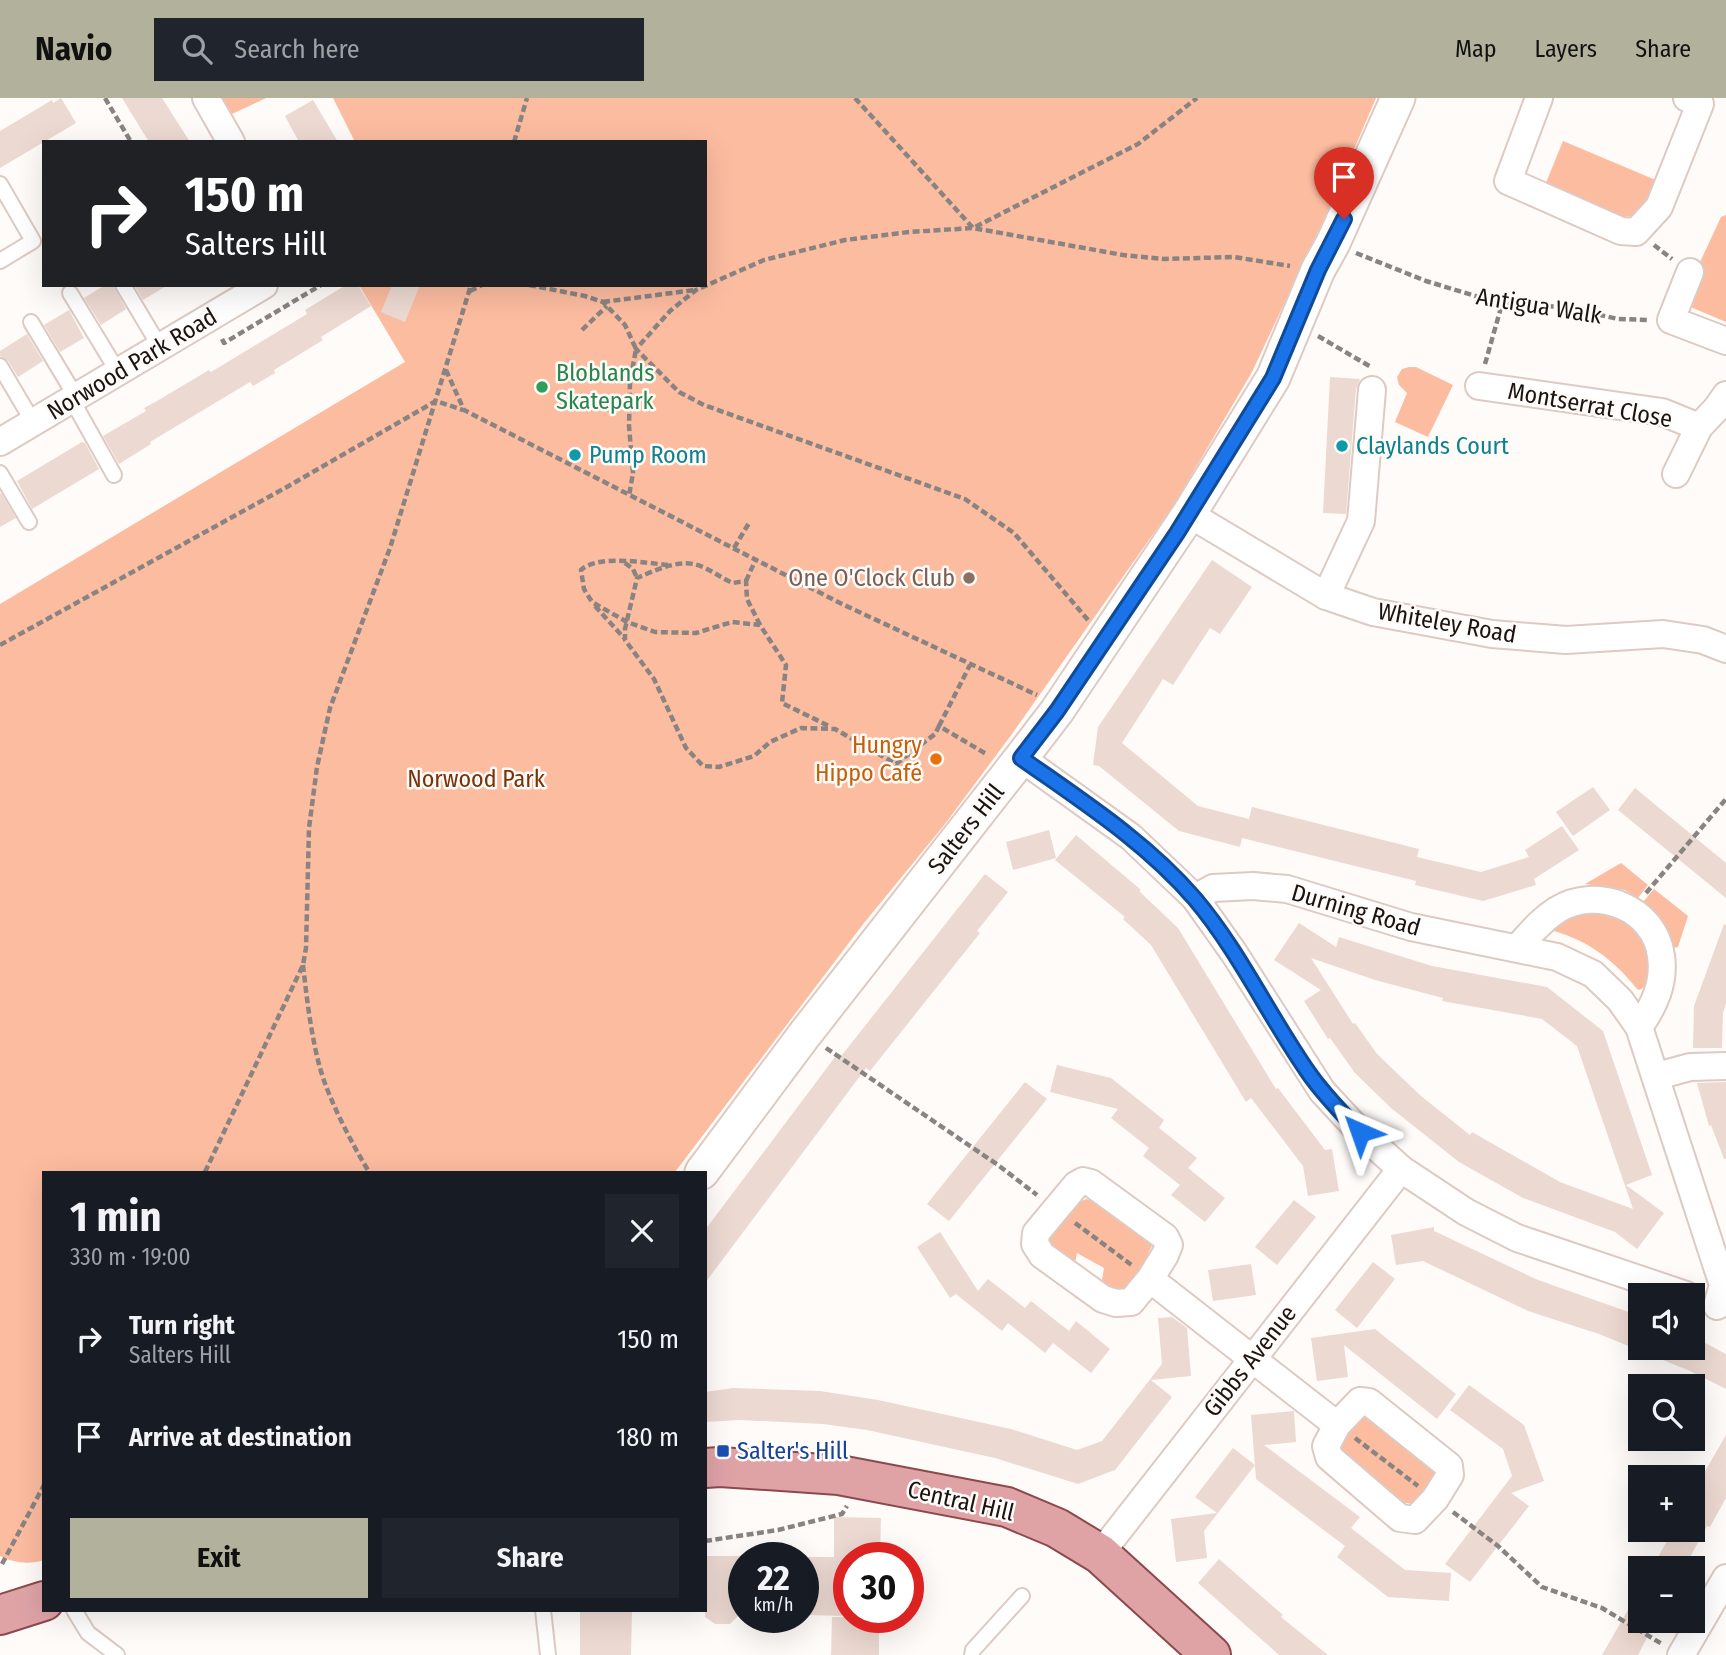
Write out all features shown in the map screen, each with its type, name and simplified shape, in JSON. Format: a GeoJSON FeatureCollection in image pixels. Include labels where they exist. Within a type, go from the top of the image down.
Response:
{"type":"FeatureCollection","features":[{"type":"Feature","properties":{"kind":"main road","name":"Central Hill"},"geometry":{"type":"LineString","coordinates":[[707,1468],[734,1467],[839,1475],[1007,1507],[1057,1528],[1100,1554],[1211,1655]]}},
{"type":"Feature","properties":{"kind":"main road"},"geometry":{"type":"LineString","coordinates":[[0,1615],[42,1602]]}},
{"type":"Feature","properties":{"kind":"street"},"geometry":{"type":"LineString","coordinates":[[205,98],[230,140]]}},
{"type":"Feature","properties":{"kind":"street","name":"Salters Hill"},"geometry":{"type":"LineString","coordinates":[[703,1171],[805,1034],[1057,711],[1189,514],[1273,378],[1398,98]]}},
{"type":"Feature","properties":{"kind":"street"},"geometry":{"type":"LineString","coordinates":[[1539,98],[1508,181],[1621,230],[1636,232],[1659,207],[1700,104],[1687,98]]}},
{"type":"Feature","properties":{"kind":"street"},"geometry":{"type":"LineString","coordinates":[[1690,272],[1671,320],[1726,341]]}},
{"type":"Feature","properties":{"kind":"street","name":"Norwood Park Road"},"geometry":{"type":"LineString","coordinates":[[0,442],[261,287]]}},
{"type":"Feature","properties":{"kind":"street"},"geometry":{"type":"LineString","coordinates":[[1326,596],[1361,520],[1375,381]]}},
{"type":"Feature","properties":{"kind":"street","name":"Montserrat Close"},"geometry":{"type":"LineString","coordinates":[[1479,386],[1662,412],[1699,428]]}},
{"type":"Feature","properties":{"kind":"street","name":"Montserrat Close"},"geometry":{"type":"LineString","coordinates":[[1676,474],[1699,428],[1726,396]]}},
{"type":"Feature","properties":{"kind":"street","name":"Whiteley Road"},"geometry":{"type":"LineString","coordinates":[[1189,514],[1326,596],[1373,612],[1492,634],[1566,640],[1663,634],[1703,640],[1726,649]]}},
{"type":"Feature","properties":{"kind":"street"},"geometry":{"type":"LineString","coordinates":[[1017,764],[1132,837],[1195,898],[1234,953],[1322,1091],[1360,1132],[1401,1169],[1466,1212],[1517,1238],[1650,1283]]}},
{"type":"Feature","properties":{"kind":"street","name":"Durning Road"},"geometry":{"type":"LineString","coordinates":[[1195,898],[1213,888],[1253,886],[1287,889],[1411,927],[1557,957],[1593,974],[1620,1000],[1639,1027],[1657,1076],[1723,1284],[1712,1304]]}},
{"type":"Feature","properties":{"kind":"street"},"geometry":{"type":"LineString","coordinates":[[1518,947],[1558,909],[1575,902],[1595,899],[1632,910],[1647,923],[1661,955],[1661,978],[1653,1007],[1639,1027]]}},
{"type":"Feature","properties":{"kind":"street"},"geometry":{"type":"LineString","coordinates":[[1657,1076],[1690,1067],[1726,1066]]}},
{"type":"Feature","properties":{"kind":"street","name":"Gibbs Avenue"},"geometry":{"type":"LineString","coordinates":[[1100,1554],[1401,1169]]}},
{"type":"Feature","properties":{"kind":"street"},"geometry":{"type":"LineString","coordinates":[[1083,1181],[1091,1183],[1165,1237],[1169,1245],[1150,1279],[1131,1302],[1116,1303],[1103,1299],[1042,1255],[1035,1244],[1036,1233],[1076,1185],[1083,1181]]}},
{"type":"Feature","properties":{"kind":"street"},"geometry":{"type":"LineString","coordinates":[[1150,1279],[1337,1425]]}},
{"type":"Feature","properties":{"kind":"street"},"geometry":{"type":"LineString","coordinates":[[1360,1401],[1369,1402],[1449,1466],[1450,1475],[1435,1499],[1415,1520],[1400,1518],[1329,1457],[1326,1446],[1337,1425],[1360,1401]]}},
{"type":"Feature","properties":{"kind":"street"},"geometry":{"type":"LineString","coordinates":[[1675,1652],[1726,1578]]}},
{"type":"Feature","properties":{"kind":"lane"},"geometry":{"type":"LineString","coordinates":[[0,184],[33,242],[0,261]]}},
{"type":"Feature","properties":{"kind":"lane"},"geometry":{"type":"LineString","coordinates":[[124,287],[160,347]]}},
{"type":"Feature","properties":{"kind":"lane"},"geometry":{"type":"LineString","coordinates":[[70,293],[118,372]]}},
{"type":"Feature","properties":{"kind":"lane"},"geometry":{"type":"LineString","coordinates":[[30,322],[114,475]]}},
{"type":"Feature","properties":{"kind":"lane"},"geometry":{"type":"LineString","coordinates":[[0,366],[33,422]]}},
{"type":"Feature","properties":{"kind":"lane"},"geometry":{"type":"LineString","coordinates":[[0,473],[29,522]]}},
{"type":"Feature","properties":{"kind":"lane"},"geometry":{"type":"LineString","coordinates":[[972,1655],[973,1650],[1022,1596]]}},
{"type":"Feature","properties":{"kind":"lane"},"geometry":{"type":"LineString","coordinates":[[75,1612],[88,1633],[117,1655]]}},
{"type":"Feature","properties":{"kind":"lane"},"geometry":{"type":"LineString","coordinates":[[543,1612],[548,1655]]}},
{"type":"Feature","properties":{"kind":"path"},"geometry":{"type":"LineString","coordinates":[[105,98],[130,140]]}},
{"type":"Feature","properties":{"kind":"path"},"geometry":{"type":"LineString","coordinates":[[515,140],[527,98]]}},
{"type":"Feature","properties":{"kind":"path"},"geometry":{"type":"LineString","coordinates":[[855,98],[973,228]]}},
{"type":"Feature","properties":{"kind":"path"},"geometry":{"type":"LineString","coordinates":[[707,285],[764,260],[845,240],[973,228],[1138,144],[1197,98]]}},
{"type":"Feature","properties":{"kind":"path","name":"Antigua Walk"},"geometry":{"type":"LineString","coordinates":[[973,228],[1123,255],[1164,259],[1326,257],[1426,281],[1502,304],[1564,307],[1618,319],[1671,320]]}},
{"type":"Feature","properties":{"kind":"path"},"geometry":{"type":"LineString","coordinates":[[1636,232],[1690,272]]}},
{"type":"Feature","properties":{"kind":"path"},"geometry":{"type":"LineString","coordinates":[[261,313],[259,317],[222,339],[224,343],[318,287]]}},
{"type":"Feature","properties":{"kind":"path"},"geometry":{"type":"LineString","coordinates":[[205,1171],[303,965],[306,948],[309,828],[317,767],[330,708],[390,548],[470,287]]}},
{"type":"Feature","properties":{"kind":"path"},"geometry":{"type":"LineString","coordinates":[[469,292],[478,287]]}},
{"type":"Feature","properties":{"kind":"path"},"geometry":{"type":"LineString","coordinates":[[539,287],[585,296],[605,304],[625,325],[636,349],[679,392],[704,405],[965,499],[1014,533],[1090,622]]}},
{"type":"Feature","properties":{"kind":"path"},"geometry":{"type":"LineString","coordinates":[[582,330],[605,304],[703,287]]}},
{"type":"Feature","properties":{"kind":"path"},"geometry":{"type":"LineString","coordinates":[[629,496],[633,473],[629,426],[630,382],[636,349],[670,311],[696,290]]}},
{"type":"Feature","properties":{"kind":"path"},"geometry":{"type":"LineString","coordinates":[[1479,386],[1502,304]]}},
{"type":"Feature","properties":{"kind":"path"},"geometry":{"type":"LineString","coordinates":[[1296,323],[1375,381]]}},
{"type":"Feature","properties":{"kind":"path"},"geometry":{"type":"LineString","coordinates":[[446,369],[464,410]]}},
{"type":"Feature","properties":{"kind":"path"},"geometry":{"type":"LineString","coordinates":[[0,645],[273,495],[436,401],[464,410],[842,604],[1038,696],[1057,711]]}},
{"type":"Feature","properties":{"kind":"path"},"geometry":{"type":"LineString","coordinates":[[734,548],[749,523]]}},
{"type":"Feature","properties":{"kind":"path"},"geometry":{"type":"LineString","coordinates":[[757,559],[746,581],[747,599],[786,665],[782,703],[897,764],[935,734],[970,665]]}},
{"type":"Feature","properties":{"kind":"path"},"geometry":{"type":"LineString","coordinates":[[746,581],[733,583],[698,565],[623,561],[600,562],[586,565],[581,570],[583,589],[654,679],[687,748],[704,766],[719,767],[754,756],[770,742],[802,728],[835,729]]}},
{"type":"Feature","properties":{"kind":"path"},"geometry":{"type":"LineString","coordinates":[[623,561],[633,569],[637,578],[625,640]]}},
{"type":"Feature","properties":{"kind":"path"},"geometry":{"type":"LineString","coordinates":[[637,578],[673,565]]}},
{"type":"Feature","properties":{"kind":"path"},"geometry":{"type":"LineString","coordinates":[[592,602],[628,622],[655,632],[681,635],[704,632],[732,622],[760,625]]}},
{"type":"Feature","properties":{"kind":"path"},"geometry":{"type":"LineString","coordinates":[[939,726],[1017,764]]}},
{"type":"Feature","properties":{"kind":"path"},"geometry":{"type":"LineString","coordinates":[[1632,910],[1726,799]]}},
{"type":"Feature","properties":{"kind":"path"},"geometry":{"type":"LineString","coordinates":[[303,965],[321,1070],[354,1147],[368,1171]]}},
{"type":"Feature","properties":{"kind":"path"},"geometry":{"type":"LineString","coordinates":[[805,1034],[998,1165],[1150,1279]]}},
{"type":"Feature","properties":{"kind":"path"},"geometry":{"type":"LineString","coordinates":[[1337,1425],[1499,1546],[1542,1587],[1602,1608],[1675,1652]]}},
{"type":"Feature","properties":{"kind":"path"},"geometry":{"type":"LineString","coordinates":[[707,1541],[778,1530],[842,1514],[849,1503],[855,1478]]}},
{"type":"Feature","properties":{"kind":"path"},"geometry":{"type":"LineString","coordinates":[[2,1564],[42,1489]]}},
{"type":"Feature","properties":{"kind":"green space"},"geometry":{"type":"Polygon","coordinates":[[[222,98],[266,98],[232,114],[222,98]]]}},
{"type":"Feature","properties":{"kind":"green space","name":"Norwood Park"},"geometry":{"type":"Polygon","coordinates":[[[333,98],[1376,98],[1324,219],[1252,372],[1175,503],[945,824],[864,923],[676,1171],[42,1171],[42,1560],[16,1562],[0,1556],[0,604],[405,362],[360,287],[707,287],[707,140],[354,140],[333,98]]]}},
{"type":"Feature","properties":{"kind":"green space"},"geometry":{"type":"Polygon","coordinates":[[[1563,141],[1658,181],[1646,207],[1633,215],[1608,215],[1543,190],[1563,141]]]}},
{"type":"Feature","properties":{"kind":"green space"},"geometry":{"type":"Polygon","coordinates":[[[1726,215],[1726,322],[1681,303],[1721,217],[1726,215]]]}},
{"type":"Feature","properties":{"kind":"green space"},"geometry":{"type":"Polygon","coordinates":[[[1416,367],[1453,385],[1428,437],[1395,422],[1407,393],[1399,385],[1397,377],[1402,369],[1416,367]]]}},
{"type":"Feature","properties":{"kind":"green space"},"geometry":{"type":"Polygon","coordinates":[[[1621,863],[1648,885],[1638,898],[1625,890],[1585,884],[1621,863]]]}},
{"type":"Feature","properties":{"kind":"green space"},"geometry":{"type":"Polygon","coordinates":[[[1654,889],[1688,916],[1678,947],[1673,948],[1666,930],[1643,902],[1654,889]]]}},
{"type":"Feature","properties":{"kind":"green space"},"geometry":{"type":"Polygon","coordinates":[[[1608,911],[1633,927],[1648,952],[1649,977],[1640,990],[1590,946],[1554,931],[1556,922],[1571,913],[1608,911]]]}},
{"type":"Feature","properties":{"kind":"green space"},"geometry":{"type":"Polygon","coordinates":[[[1086,1199],[1106,1203],[1153,1244],[1140,1271],[1129,1285],[1113,1289],[1101,1286],[1104,1268],[1077,1253],[1074,1268],[1060,1260],[1043,1233],[1071,1206],[1086,1199]]]}},
{"type":"Feature","properties":{"kind":"green space"},"geometry":{"type":"Polygon","coordinates":[[[1370,1415],[1438,1473],[1416,1505],[1402,1502],[1344,1458],[1339,1446],[1340,1438],[1361,1417],[1370,1415]]]}},
{"type":"Feature","properties":{"kind":"building"},"geometry":{"type":"Polygon","coordinates":[[[61,98],[76,123],[47,140],[42,140],[42,143],[0,168],[0,131],[52,100],[53,103],[61,98]]]}},
{"type":"Feature","properties":{"kind":"building"},"geometry":{"type":"Polygon","coordinates":[[[122,98],[162,98],[189,140],[148,140],[122,98]]]}},
{"type":"Feature","properties":{"kind":"building"},"geometry":{"type":"Polygon","coordinates":[[[313,100],[337,140],[298,140],[285,116],[313,100]]]}},
{"type":"Feature","properties":{"kind":"building"},"geometry":{"type":"Polygon","coordinates":[[[102,287],[114,287],[126,309],[101,325],[84,298],[102,287]]]}},
{"type":"Feature","properties":{"kind":"building"},"geometry":{"type":"Polygon","coordinates":[[[135,287],[165,287],[143,300],[135,287]]]}},
{"type":"Feature","properties":{"kind":"building"},"geometry":{"type":"Polygon","coordinates":[[[343,287],[359,287],[371,306],[321,337],[323,340],[274,370],[275,373],[253,386],[250,382],[150,442],[151,444],[119,464],[103,436],[146,411],[144,408],[209,370],[211,372],[307,314],[305,310],[343,287]]]}},
{"type":"Feature","properties":{"kind":"building"},"geometry":{"type":"Polygon","coordinates":[[[391,287],[419,287],[405,322],[381,312],[391,287]]]}},
{"type":"Feature","properties":{"kind":"building"},"geometry":{"type":"Polygon","coordinates":[[[69,310],[84,338],[60,352],[44,325],[69,310]]]}},
{"type":"Feature","properties":{"kind":"building"},"geometry":{"type":"Polygon","coordinates":[[[27,334],[43,361],[18,377],[8,361],[0,356],[0,351],[27,334]]]}},
{"type":"Feature","properties":{"kind":"building","name":"Claylands Court"},"geometry":{"type":"Polygon","coordinates":[[[1330,377],[1360,379],[1356,389],[1346,514],[1323,513],[1330,377]]]}},
{"type":"Feature","properties":{"kind":"building"},"geometry":{"type":"Polygon","coordinates":[[[82,442],[99,469],[32,509],[17,481],[82,442]]]}},
{"type":"Feature","properties":{"kind":"building"},"geometry":{"type":"Polygon","coordinates":[[[0,494],[16,518],[0,527],[0,494]]]}},
{"type":"Feature","properties":{"kind":"building"},"geometry":{"type":"Polygon","coordinates":[[[1212,560],[1252,587],[1220,634],[1210,628],[1173,685],[1163,679],[1122,743],[1198,806],[1249,819],[1252,807],[1419,849],[1417,857],[1481,872],[1529,857],[1525,850],[1562,826],[1579,850],[1534,879],[1536,885],[1483,901],[1415,885],[1416,881],[1242,838],[1240,847],[1179,831],[1099,766],[1093,765],[1098,727],[1212,560]]]}},
{"type":"Feature","properties":{"kind":"building"},"geometry":{"type":"Polygon","coordinates":[[[1593,787],[1610,810],[1573,836],[1556,812],[1593,787]]]}},
{"type":"Feature","properties":{"kind":"building"},"geometry":{"type":"Polygon","coordinates":[[[1635,788],[1726,863],[1726,898],[1618,810],[1635,788]]]}},
{"type":"Feature","properties":{"kind":"building"},"geometry":{"type":"Polygon","coordinates":[[[1049,830],[1056,858],[1013,870],[1006,842],[1049,830]]]}},
{"type":"Feature","properties":{"kind":"building"},"geometry":{"type":"Polygon","coordinates":[[[1076,835],[1141,890],[1139,891],[1178,928],[1276,1089],[1278,1088],[1325,1150],[1332,1149],[1339,1191],[1308,1196],[1303,1166],[1251,1098],[1246,1102],[1151,945],[1123,919],[1125,917],[1055,860],[1076,835]]]}},
{"type":"Feature","properties":{"kind":"building"},"geometry":{"type":"Polygon","coordinates":[[[985,874],[1008,892],[977,931],[980,933],[870,1071],[866,1068],[707,1280],[707,1227],[835,1057],[838,1060],[985,874]]]}},
{"type":"Feature","properties":{"kind":"building"},"geometry":{"type":"Polygon","coordinates":[[[1299,923],[1336,947],[1339,937],[1432,966],[1547,987],[1603,1031],[1652,1175],[1626,1185],[1664,1213],[1637,1249],[1615,1232],[1523,1198],[1459,1162],[1391,1108],[1355,1073],[1330,1038],[1328,1039],[1304,1001],[1321,990],[1274,960],[1299,923]],[[1311,958],[1353,1024],[1355,1023],[1377,1054],[1421,1096],[1470,1135],[1472,1132],[1560,1182],[1633,1209],[1577,1046],[1542,1019],[1442,1001],[1443,998],[1375,980],[1311,958]]]}},
{"type":"Feature","properties":{"kind":"building"},"geometry":{"type":"Polygon","coordinates":[[[1724,924],[1726,1003],[1723,1013],[1722,1048],[1693,1048],[1694,1006],[1724,924]]]}},
{"type":"Feature","properties":{"kind":"building"},"geometry":{"type":"Polygon","coordinates":[[[1057,1065],[1111,1078],[1164,1120],[1159,1128],[1197,1158],[1188,1168],[1225,1198],[1205,1222],[1171,1195],[1180,1185],[1143,1156],[1149,1148],[1111,1118],[1118,1109],[1050,1092],[1057,1065]]]}},
{"type":"Feature","properties":{"kind":"building"},"geometry":{"type":"Polygon","coordinates":[[[1025,1082],[1047,1099],[949,1221],[927,1204],[1025,1082]]]}},
{"type":"Feature","properties":{"kind":"building"},"geometry":{"type":"Polygon","coordinates":[[[1726,1082],[1724,1159],[1711,1125],[1709,1126],[1697,1083],[1726,1082]]]}},
{"type":"Feature","properties":{"kind":"building"},"geometry":{"type":"Polygon","coordinates":[[[1294,1200],[1316,1217],[1277,1265],[1255,1247],[1294,1200]]]}},
{"type":"Feature","properties":{"kind":"building"},"geometry":{"type":"Polygon","coordinates":[[[1434,1227],[1434,1231],[1538,1280],[1628,1312],[1628,1346],[1528,1311],[1423,1261],[1396,1265],[1391,1235],[1434,1227]]]}},
{"type":"Feature","properties":{"kind":"building"},"geometry":{"type":"Polygon","coordinates":[[[940,1232],[978,1291],[988,1279],[1025,1308],[1031,1301],[1069,1331],[1076,1321],[1110,1349],[1091,1373],[1053,1343],[1045,1353],[1008,1323],[1002,1331],[956,1294],[950,1298],[917,1247],[940,1232]]]}},
{"type":"Feature","properties":{"kind":"building"},"geometry":{"type":"Polygon","coordinates":[[[1373,1262],[1395,1279],[1357,1328],[1335,1310],[1373,1262]]]}},
{"type":"Feature","properties":{"kind":"building"},"geometry":{"type":"Polygon","coordinates":[[[1251,1264],[1256,1295],[1213,1301],[1208,1270],[1251,1264]]]}},
{"type":"Feature","properties":{"kind":"building"},"geometry":{"type":"Polygon","coordinates":[[[1172,1317],[1187,1328],[1191,1376],[1151,1380],[1172,1397],[1115,1470],[1078,1484],[995,1458],[867,1430],[823,1424],[739,1420],[707,1422],[707,1392],[733,1388],[820,1391],[878,1400],[1011,1429],[1077,1450],[1102,1441],[1162,1364],[1158,1318],[1172,1317]]]}},
{"type":"Feature","properties":{"kind":"building"},"geometry":{"type":"Polygon","coordinates":[[[1375,1329],[1456,1394],[1437,1419],[1344,1345],[1348,1377],[1317,1381],[1311,1338],[1375,1329]]]}},
{"type":"Feature","properties":{"kind":"building"},"geometry":{"type":"Polygon","coordinates":[[[1705,1343],[1726,1354],[1726,1389],[1705,1378],[1705,1374],[1663,1360],[1705,1360],[1705,1343]]]}},
{"type":"Feature","properties":{"kind":"building"},"geometry":{"type":"Polygon","coordinates":[[[1469,1385],[1524,1425],[1544,1481],[1511,1493],[1529,1506],[1470,1582],[1445,1564],[1512,1476],[1503,1449],[1450,1410],[1469,1385]]]}},
{"type":"Feature","properties":{"kind":"building"},"geometry":{"type":"Polygon","coordinates":[[[1294,1411],[1296,1442],[1264,1445],[1360,1517],[1351,1528],[1405,1570],[1451,1573],[1449,1601],[1388,1597],[1337,1557],[1345,1546],[1256,1479],[1251,1415],[1294,1411]]]}},
{"type":"Feature","properties":{"kind":"building"},"geometry":{"type":"Polygon","coordinates":[[[1726,1435],[1726,1498],[1710,1527],[1707,1526],[1705,1530],[1705,1471],[1726,1435]]]}},
{"type":"Feature","properties":{"kind":"building"},"geometry":{"type":"Polygon","coordinates":[[[1233,1448],[1255,1465],[1204,1531],[1207,1558],[1176,1562],[1171,1519],[1217,1513],[1195,1497],[1233,1448]]]}},
{"type":"Feature","properties":{"kind":"building"},"geometry":{"type":"Polygon","coordinates":[[[834,1517],[881,1518],[880,1542],[834,1542],[834,1517]]]}},
{"type":"Feature","properties":{"kind":"building"},"geometry":{"type":"Polygon","coordinates":[[[1666,1542],[1698,1542],[1691,1556],[1659,1556],[1666,1542]]]}},
{"type":"Feature","properties":{"kind":"building"},"geometry":{"type":"Polygon","coordinates":[[[707,1556],[728,1556],[728,1624],[715,1624],[705,1617],[707,1556]]]}},
{"type":"Feature","properties":{"kind":"building"},"geometry":{"type":"Polygon","coordinates":[[[819,1557],[833,1557],[833,1616],[819,1615],[819,1557]]]}},
{"type":"Feature","properties":{"kind":"building"},"geometry":{"type":"Polygon","coordinates":[[[1219,1559],[1283,1615],[1281,1617],[1328,1655],[1279,1655],[1198,1583],[1219,1559]]]}},
{"type":"Feature","properties":{"kind":"building"},"geometry":{"type":"Polygon","coordinates":[[[1628,1610],[1628,1633],[1649,1633],[1638,1655],[1602,1655],[1628,1610]]]}},
{"type":"Feature","properties":{"kind":"building"},"geometry":{"type":"Polygon","coordinates":[[[580,1612],[632,1612],[631,1655],[580,1655],[580,1612]]]}},
{"type":"Feature","properties":{"kind":"building"},"geometry":{"type":"Polygon","coordinates":[[[832,1617],[833,1633],[879,1633],[879,1655],[831,1655],[832,1617]]]}},
{"type":"Feature","properties":{"kind":"place","name":"Bloblands Skatepark"},"geometry":{"type":"Point","coordinates":[542,387]}},
{"type":"Feature","properties":{"kind":"place","name":"Claylands Court"},"geometry":{"type":"Point","coordinates":[1342,446]}},
{"type":"Feature","properties":{"kind":"place","name":"Pump Room"},"geometry":{"type":"Point","coordinates":[575,455]}},
{"type":"Feature","properties":{"kind":"place","name":"One O'Clock Club"},"geometry":{"type":"Point","coordinates":[969,578]}},
{"type":"Feature","properties":{"kind":"place","name":"Hungry Hippo Café"},"geometry":{"type":"Point","coordinates":[936,759]}},
{"type":"Feature","properties":{"kind":"place","name":"Salter's Hill"},"geometry":{"type":"Point","coordinates":[723,1451]}},
{"type":"Feature","properties":{"kind":"route"},"geometry":{"type":"LineString","coordinates":[[1344,219],[1318,270],[1273,378],[1177,533],[1057,711],[1021,758],[1132,837],[1195,898],[1234,953],[1307,1071],[1360,1132]]}}]}
